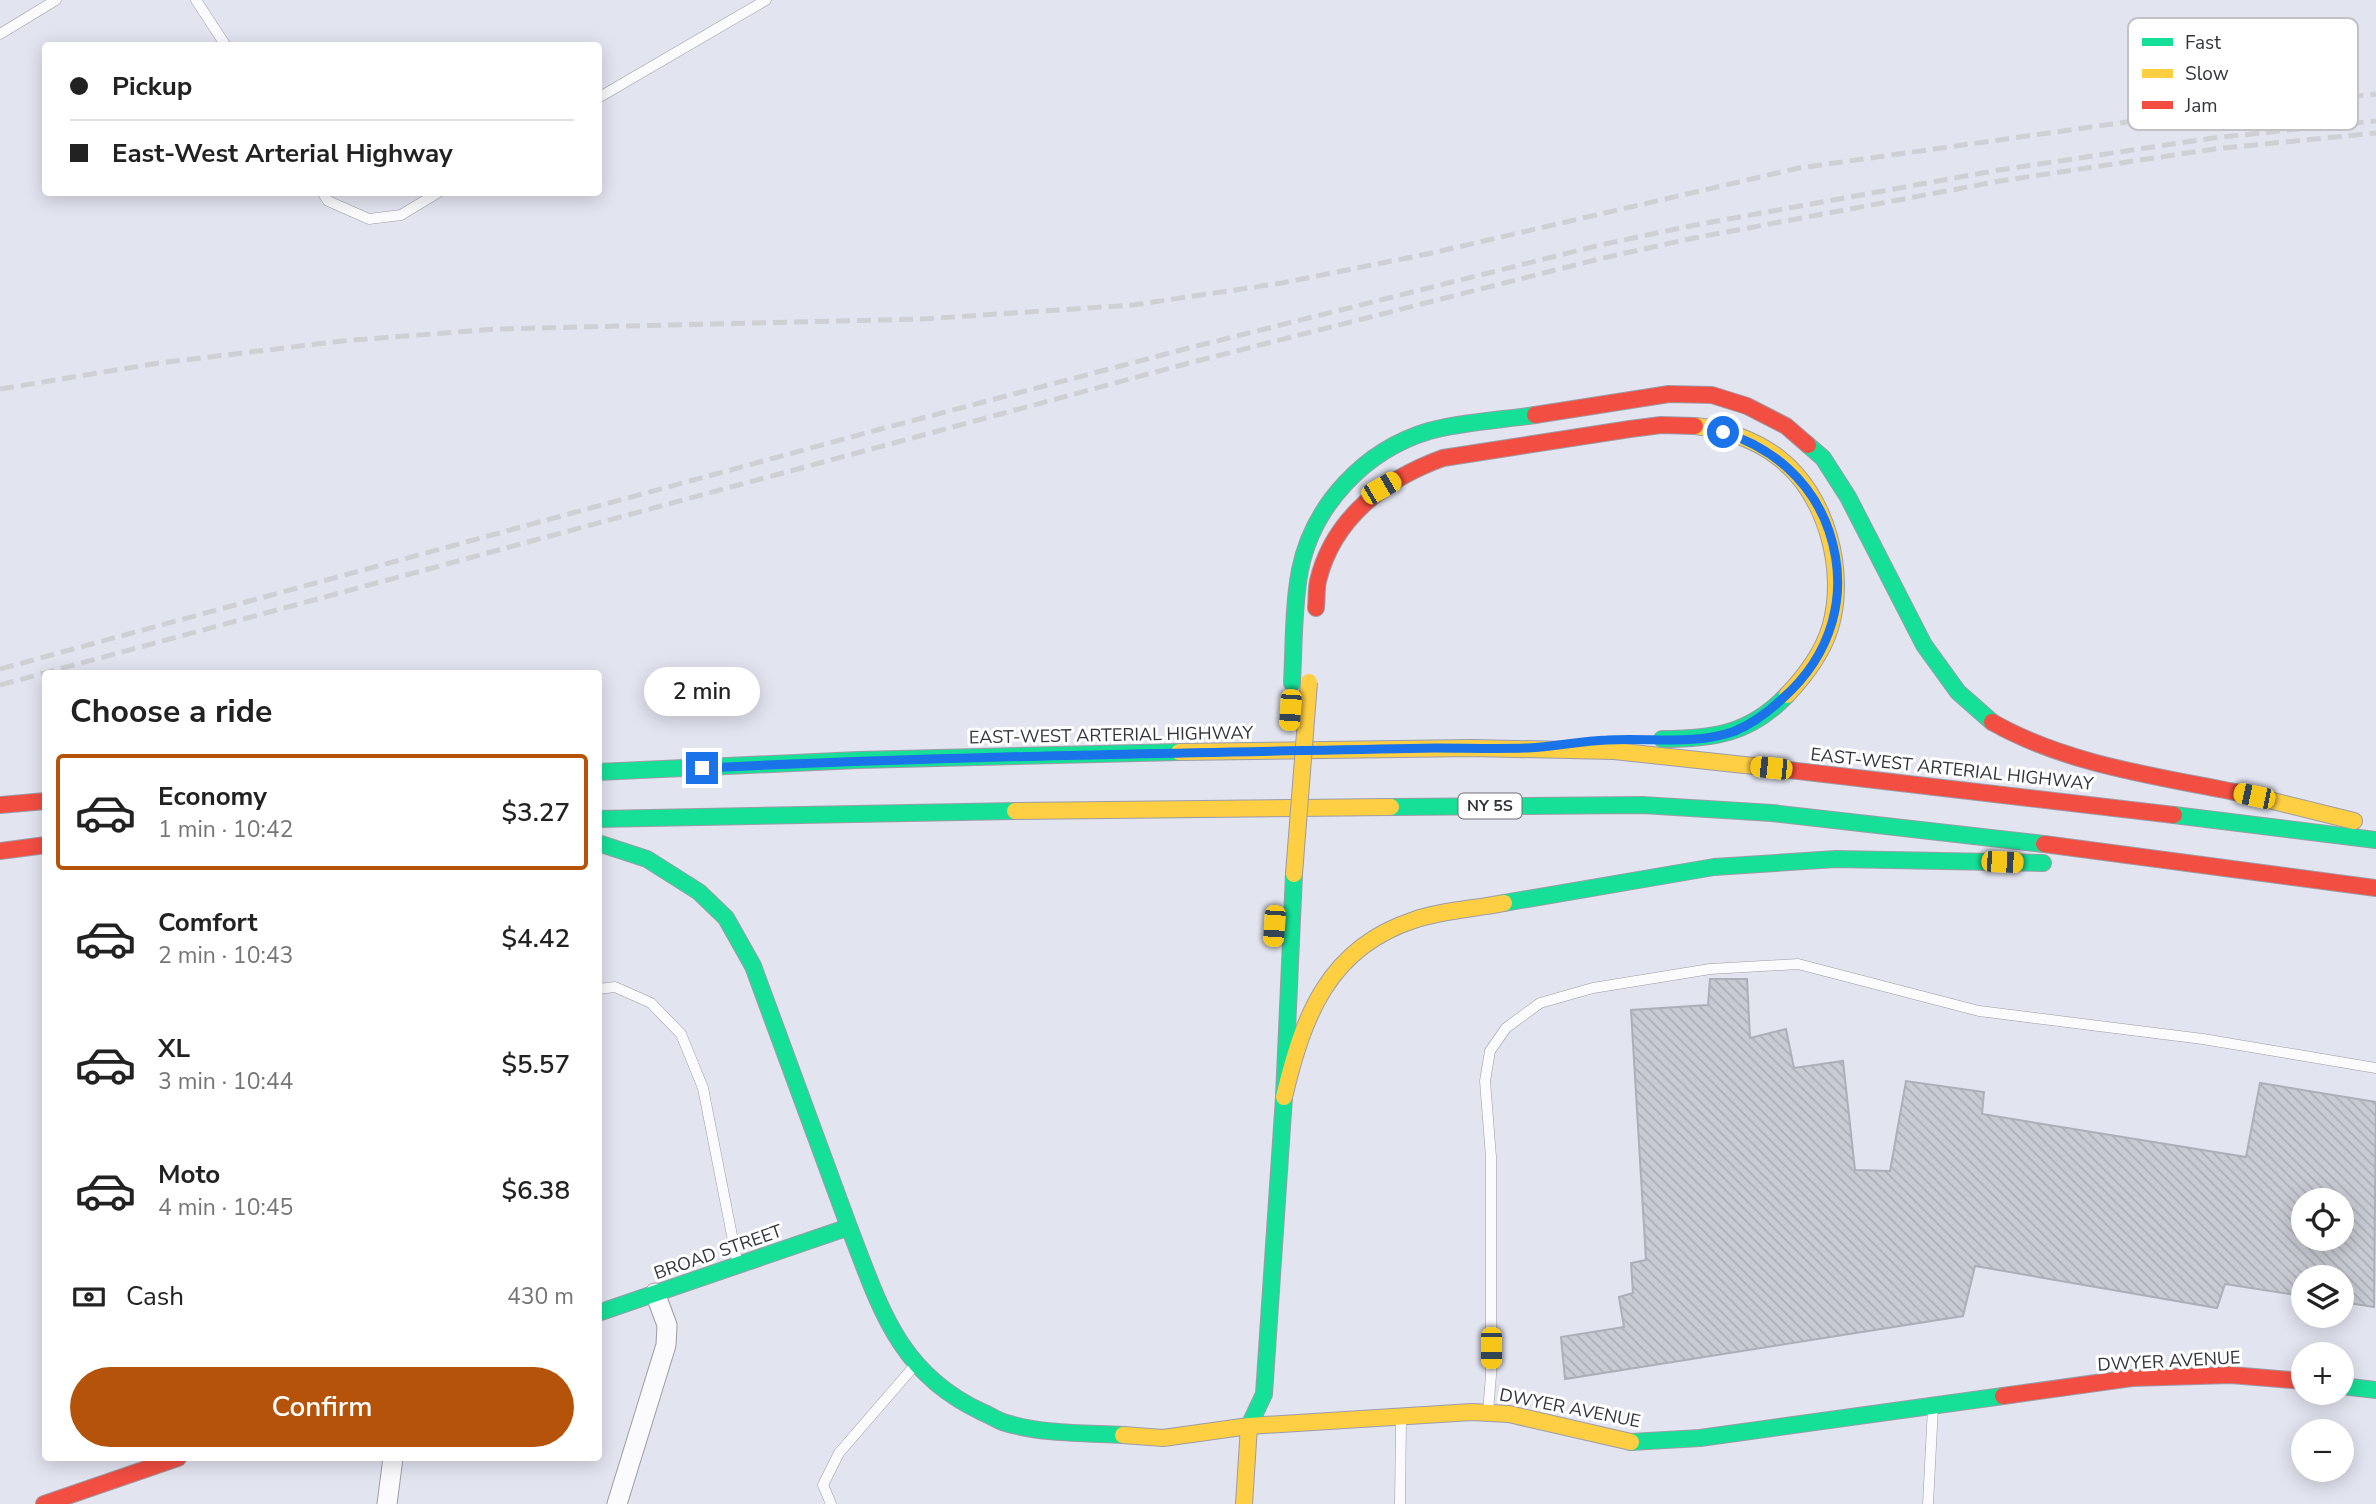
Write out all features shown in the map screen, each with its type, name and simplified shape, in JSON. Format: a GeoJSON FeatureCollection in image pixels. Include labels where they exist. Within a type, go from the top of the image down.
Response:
{"type":"FeatureCollection","features":[{"type":"Feature","properties":{"kind":"main road"},"geometry":{"type":"LineString","coordinates":[[1249,1426],[1264,1394],[1284,1097],[1301,683],[1298,585],[1304,554],[1315,526],[1338,488],[1367,461],[1407,439],[1430,431],[1669,394],[1712,395],[1747,406],[1786,426],[1823,458],[1848,497],[1924,645],[1958,692],[1987,719],[2020,738],[2081,759],[2304,807],[2376,827]]}},
{"type":"Feature","properties":{"kind":"main road"},"geometry":{"type":"LineString","coordinates":[[1315,620],[1318,580],[1331,547],[1352,514],[1381,488],[1420,465],[1443,458],[1616,431],[1678,425],[1705,427],[1741,438],[1778,457],[1798,477],[1825,519],[1836,554],[1838,584],[1833,622],[1820,656],[1797,686],[1760,719],[1733,732],[1704,739],[1607,740],[1529,748]]}},
{"type":"Feature","properties":{"kind":"main road"},"geometry":{"type":"LineString","coordinates":[[1286,764],[1288,737]]}},
{"type":"Feature","properties":{"kind":"main road","name":"EAST-WEST ARTERIAL HIGHWAY"},"geometry":{"type":"LineString","coordinates":[[602,772],[858,760],[1136,753],[1529,748],[1614,751],[1993,792],[2376,840]]}},
{"type":"Feature","properties":{"kind":"main road"},"geometry":{"type":"LineString","coordinates":[[1282,818],[1284,791]]}},
{"type":"Feature","properties":{"kind":"main road"},"geometry":{"type":"LineString","coordinates":[[0,805],[42,801]]}},
{"type":"Feature","properties":{"kind":"main road","name":"NY 5S"},"geometry":{"type":"LineString","coordinates":[[602,819],[961,811],[1642,804],[1772,813],[2105,851],[2376,888]]}},
{"type":"Feature","properties":{"kind":"main road","name":"DWYER AVENUE"},"geometry":{"type":"LineString","coordinates":[[602,845],[647,859],[699,892],[731,926],[753,966],[884,1316],[905,1351],[936,1384],[959,1401],[1006,1423],[1052,1431],[1163,1438],[1249,1426],[1488,1412],[1632,1442],[1700,1438],[2132,1378],[2231,1375],[2291,1380]]}},
{"type":"Feature","properties":{"kind":"main road"},"geometry":{"type":"LineString","coordinates":[[0,851],[42,846]]}},
{"type":"Feature","properties":{"kind":"main road"},"geometry":{"type":"LineString","coordinates":[[1284,1097],[1296,1046],[1312,1006],[1339,967],[1375,936],[1415,919],[1714,867],[1836,859],[1922,859],[2244,871]]}},
{"type":"Feature","properties":{"kind":"main road","name":"BROAD STREET"},"geometry":{"type":"LineString","coordinates":[[602,1312],[849,1227]]}},
{"type":"Feature","properties":{"kind":"main road"},"geometry":{"type":"LineString","coordinates":[[2354,1387],[2376,1390]]}},
{"type":"Feature","properties":{"kind":"main road"},"geometry":{"type":"LineString","coordinates":[[1242,1404],[1249,1426],[1244,1504]]}},
{"type":"Feature","properties":{"kind":"main road"},"geometry":{"type":"LineString","coordinates":[[44,1504],[91,1496],[171,1461]]}},
{"type":"Feature","properties":{"kind":"street"},"geometry":{"type":"LineString","coordinates":[[617,1504],[666,1345],[667,1325],[655,1293]]}},
{"type":"Feature","properties":{"kind":"street"},"geometry":{"type":"LineString","coordinates":[[387,1504],[393,1461]]}},
{"type":"Feature","properties":{"kind":"lane"},"geometry":{"type":"LineString","coordinates":[[0,34],[56,0]]}},
{"type":"Feature","properties":{"kind":"lane"},"geometry":{"type":"LineString","coordinates":[[197,0],[223,42]]}},
{"type":"Feature","properties":{"kind":"lane"},"geometry":{"type":"LineString","coordinates":[[602,97],[766,0]]}},
{"type":"Feature","properties":{"kind":"lane"},"geometry":{"type":"LineString","coordinates":[[325,196],[328,201],[369,219],[401,215],[432,196]]}},
{"type":"Feature","properties":{"kind":"lane"},"geometry":{"type":"LineString","coordinates":[[1488,1412],[1491,1375],[1491,1157],[1485,1081],[1490,1051],[1506,1028],[1540,1003],[1593,988],[1710,968],[1798,964],[1979,1011],[2203,1039],[2376,1068]]}},
{"type":"Feature","properties":{"kind":"lane"},"geometry":{"type":"LineString","coordinates":[[602,989],[615,987],[651,1003],[681,1034],[703,1088],[738,1265]]}},
{"type":"Feature","properties":{"kind":"lane"},"geometry":{"type":"LineString","coordinates":[[831,1504],[823,1485],[839,1453],[917,1364]]}},
{"type":"Feature","properties":{"kind":"lane"},"geometry":{"type":"LineString","coordinates":[[1928,1504],[1933,1406]]}},
{"type":"Feature","properties":{"kind":"lane"},"geometry":{"type":"LineString","coordinates":[[1401,1416],[1401,1504]]}},
{"type":"Feature","properties":{"kind":"building"},"geometry":{"type":"Polygon","coordinates":[[[1710,979],[1747,979],[1750,1038],[1786,1029],[1794,1068],[1843,1061],[1855,1170],[1890,1171],[1906,1081],[1984,1092],[1982,1114],[2246,1157],[2260,1083],[2376,1102],[2374,1307],[2354,1304],[2354,1265],[2291,1265],[2291,1294],[2225,1284],[2217,1308],[1975,1266],[1963,1316],[1565,1379],[1561,1337],[1624,1327],[1619,1297],[1633,1293],[1631,1263],[1646,1260],[1631,1010],[1708,1005],[1710,979]]]}},
{"type":"Feature","properties":{"kind":"railway"},"geometry":{"type":"LineString","coordinates":[[2358,96],[2376,94]]}},
{"type":"Feature","properties":{"kind":"railway"},"geometry":{"type":"LineString","coordinates":[[2358,123],[2376,121]]}},
{"type":"Feature","properties":{"kind":"railway"},"geometry":{"type":"LineString","coordinates":[[0,389],[159,363],[342,341],[496,329],[923,319],[1133,305],[1282,283],[1432,253],[1799,168],[2128,122]]}},
{"type":"Feature","properties":{"kind":"railway"},"geometry":{"type":"LineString","coordinates":[[0,669],[877,430],[1185,349],[1600,245],[1999,170],[2213,138],[2290,130]]}},
{"type":"Feature","properties":{"kind":"railway"},"geometry":{"type":"LineString","coordinates":[[55,670],[1189,363],[1599,259],[1689,239],[2000,181],[2214,149],[2376,133]]}},
{"type":"Feature","properties":{"kind":"railway"},"geometry":{"type":"LineString","coordinates":[[0,685],[42,674]]}},
{"type":"Feature","properties":{"kind":"traffic: fast"},"geometry":{"type":"LineString","coordinates":[[1292,683],[1300,570],[1317,524],[1345,483],[1363,466],[1384,452],[1429,431],[1535,415]]}},
{"type":"Feature","properties":{"kind":"traffic: fast"},"geometry":{"type":"LineString","coordinates":[[1808,445],[1823,458],[1848,497],[1924,645],[1958,692],[1992,722]]}},
{"type":"Feature","properties":{"kind":"traffic: fast"},"geometry":{"type":"LineString","coordinates":[[1662,739],[1698,738],[1730,732],[1759,718],[1787,695]]}},
{"type":"Feature","properties":{"kind":"traffic: fast"},"geometry":{"type":"LineString","coordinates":[[602,772],[858,760],[1179,752]]}},
{"type":"Feature","properties":{"kind":"traffic: fast"},"geometry":{"type":"LineString","coordinates":[[1391,807],[1642,805],[1772,813],[2044,844]]}},
{"type":"Feature","properties":{"kind":"traffic: fast"},"geometry":{"type":"LineString","coordinates":[[602,819],[1015,811]]}},
{"type":"Feature","properties":{"kind":"traffic: fast"},"geometry":{"type":"LineString","coordinates":[[2174,815],[2376,840]]}},
{"type":"Feature","properties":{"kind":"traffic: fast"},"geometry":{"type":"LineString","coordinates":[[602,844],[647,859],[699,892],[726,918],[753,966],[849,1227]]}},
{"type":"Feature","properties":{"kind":"traffic: fast"},"geometry":{"type":"LineString","coordinates":[[1504,903],[1714,867],[1836,859],[2043,863]]}},
{"type":"Feature","properties":{"kind":"traffic: fast"},"geometry":{"type":"LineString","coordinates":[[1249,1426],[1264,1394],[1284,1097],[1294,874]]}},
{"type":"Feature","properties":{"kind":"traffic: fast"},"geometry":{"type":"LineString","coordinates":[[602,1312],[849,1227],[871,1284],[896,1335],[930,1378],[953,1396],[1000,1421],[1020,1427],[1123,1435]]}},
{"type":"Feature","properties":{"kind":"traffic: fast"},"geometry":{"type":"LineString","coordinates":[[2354,1387],[2376,1390]]}},
{"type":"Feature","properties":{"kind":"traffic: fast"},"geometry":{"type":"LineString","coordinates":[[1631,1442],[1700,1438],[2003,1396]]}},
{"type":"Feature","properties":{"kind":"traffic: slow"},"geometry":{"type":"LineString","coordinates":[[1695,426],[1740,436],[1779,458],[1810,492],[1829,536],[1836,583],[1830,628],[1812,664],[1787,695]]}},
{"type":"Feature","properties":{"kind":"traffic: slow"},"geometry":{"type":"LineString","coordinates":[[1294,874],[1309,682]]}},
{"type":"Feature","properties":{"kind":"traffic: slow"},"geometry":{"type":"LineString","coordinates":[[1179,752],[1472,748],[1614,751],[1763,767]]}},
{"type":"Feature","properties":{"kind":"traffic: slow"},"geometry":{"type":"LineString","coordinates":[[2249,795],[2354,821]]}},
{"type":"Feature","properties":{"kind":"traffic: slow"},"geometry":{"type":"LineString","coordinates":[[1015,811],[1391,807]]}},
{"type":"Feature","properties":{"kind":"traffic: slow"},"geometry":{"type":"LineString","coordinates":[[1284,1097],[1300,1040],[1311,1013],[1340,967],[1360,948],[1385,932],[1414,920],[1504,903]]}},
{"type":"Feature","properties":{"kind":"traffic: slow"},"geometry":{"type":"LineString","coordinates":[[1123,1435],[1163,1438],[1249,1426],[1472,1412],[1509,1414],[1631,1442]]}},
{"type":"Feature","properties":{"kind":"traffic: slow"},"geometry":{"type":"LineString","coordinates":[[1244,1504],[1249,1426]]}},
{"type":"Feature","properties":{"kind":"traffic: jam"},"geometry":{"type":"LineString","coordinates":[[1535,415],[1669,394],[1712,395],[1747,406],[1786,426],[1808,445]]}},
{"type":"Feature","properties":{"kind":"traffic: jam"},"geometry":{"type":"LineString","coordinates":[[1316,608],[1318,581],[1325,558],[1336,538],[1364,504],[1401,477],[1443,458],[1661,425],[1695,426]]}},
{"type":"Feature","properties":{"kind":"traffic: jam"},"geometry":{"type":"LineString","coordinates":[[1992,722],[2022,737],[2084,760],[2249,795]]}},
{"type":"Feature","properties":{"kind":"traffic: jam"},"geometry":{"type":"LineString","coordinates":[[1763,767],[2174,815]]}},
{"type":"Feature","properties":{"kind":"traffic: jam"},"geometry":{"type":"LineString","coordinates":[[0,805],[42,801]]}},
{"type":"Feature","properties":{"kind":"traffic: jam"},"geometry":{"type":"LineString","coordinates":[[2044,844],[2376,888]]}},
{"type":"Feature","properties":{"kind":"traffic: jam"},"geometry":{"type":"LineString","coordinates":[[0,851],[42,846]]}},
{"type":"Feature","properties":{"kind":"traffic: jam"},"geometry":{"type":"LineString","coordinates":[[2003,1396],[2132,1378],[2231,1375],[2291,1380]]}},
{"type":"Feature","properties":{"kind":"traffic: jam"},"geometry":{"type":"LineString","coordinates":[[44,1504],[169,1461]]}},
{"type":"Feature","properties":{"kind":"route"},"geometry":{"type":"LineString","coordinates":[[702,768],[858,760],[1122,753],[1529,748],[1607,740],[1704,739],[1733,732],[1760,719],[1797,686],[1820,656],[1833,622],[1838,584],[1836,554],[1825,519],[1798,477],[1778,457],[1723,432]]}}]}
